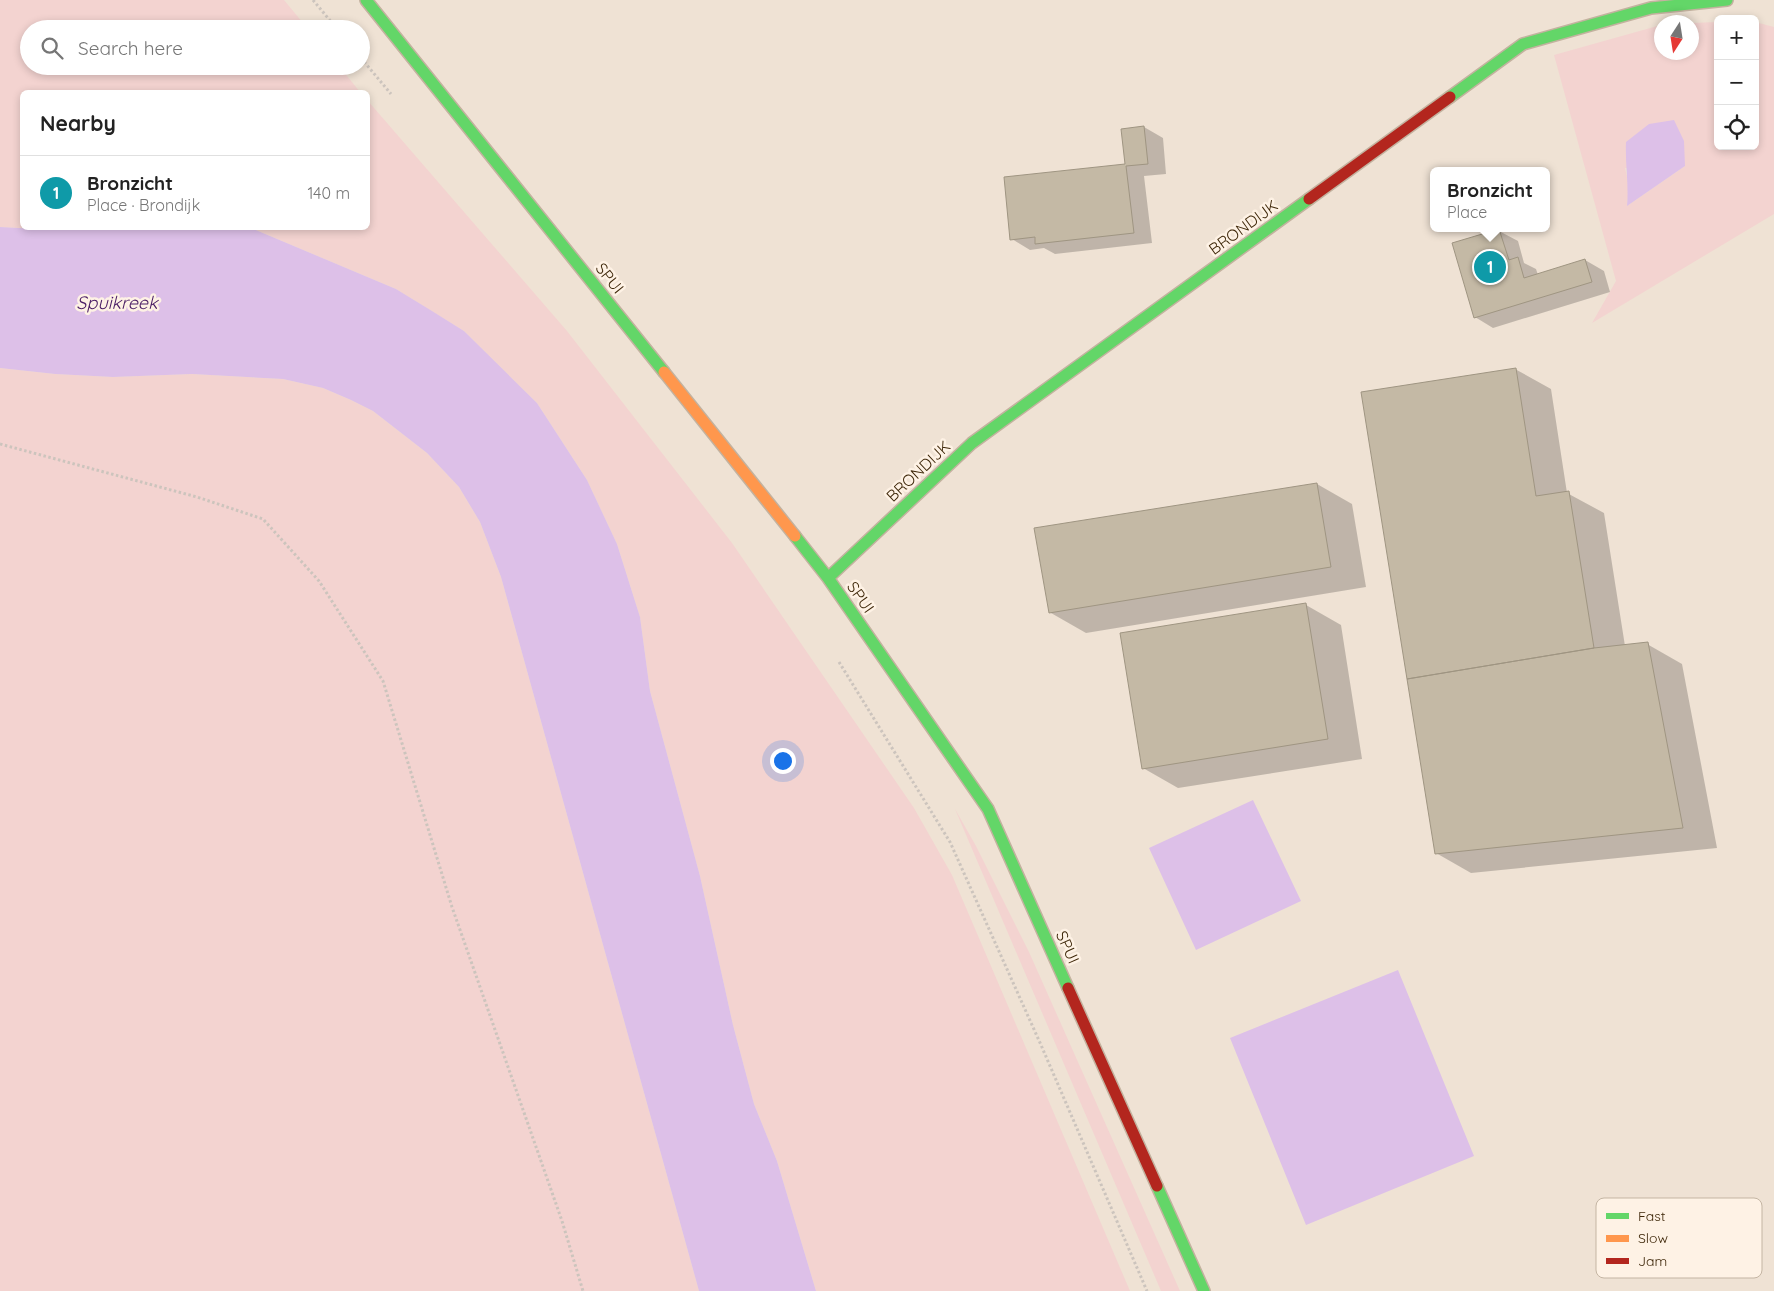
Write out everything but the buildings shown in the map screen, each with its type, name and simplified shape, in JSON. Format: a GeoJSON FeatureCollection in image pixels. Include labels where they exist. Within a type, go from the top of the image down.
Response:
{"type":"FeatureCollection","features":[{"type":"Feature","properties":{"kind":"main road","name":"SPUI"},"geometry":{"type":"LineString","coordinates":[[366,0],[828,578],[988,809],[1204,1291]]}},
{"type":"Feature","properties":{"kind":"main road","name":"BRONDIJK"},"geometry":{"type":"LineString","coordinates":[[828,578],[972,443],[1523,44],[1652,8],[1727,0]]}},
{"type":"Feature","properties":{"kind":"path"},"geometry":{"type":"LineString","coordinates":[[313,0],[330,20]]}},
{"type":"Feature","properties":{"kind":"path"},"geometry":{"type":"LineString","coordinates":[[370,69],[392,95]]}},
{"type":"Feature","properties":{"kind":"path"},"geometry":{"type":"LineString","coordinates":[[0,444],[188,494],[262,519],[319,581],[383,682],[452,906],[562,1221],[584,1291]]}},
{"type":"Feature","properties":{"kind":"path"},"geometry":{"type":"LineString","coordinates":[[835,655],[950,842],[1037,1036],[1147,1291]]}},
{"type":"Feature","properties":{"kind":"shaded area"},"geometry":{"type":"Polygon","coordinates":[[[0,0],[284,0],[301,20],[20,20],[20,75],[346,75],[358,90],[20,90],[20,228],[0,227],[0,0]]]}},
{"type":"Feature","properties":{"kind":"shaded area"},"geometry":{"type":"Polygon","coordinates":[[[1714,22],[1714,150],[1759,150],[1759,23],[1774,27],[1774,214],[1592,323],[1616,281],[1554,55],[1654,27],[1654,60],[1699,60],[1699,23],[1714,22]],[[1685,166],[1625,168],[1629,186],[1627,206],[1685,166]]]}},
{"type":"Feature","properties":{"kind":"shaded area"},"geometry":{"type":"Polygon","coordinates":[[[370,103],[567,331],[732,543],[914,808],[952,875],[1130,1291],[816,1291],[777,1161],[754,1104],[733,1025],[700,876],[650,691],[640,617],[617,544],[587,480],[537,403],[464,331],[396,289],[256,230],[370,230],[370,103]]]}},
{"type":"Feature","properties":{"kind":"shaded area"},"geometry":{"type":"Polygon","coordinates":[[[0,368],[55,374],[113,377],[192,374],[283,379],[323,388],[373,411],[427,453],[459,487],[480,522],[501,577],[699,1291],[0,1291],[0,368]]]}},
{"type":"Feature","properties":{"kind":"shaded area"},"geometry":{"type":"Polygon","coordinates":[[[955,809],[976,846],[1029,952],[1180,1291],[1161,1291],[955,809]]]}},
{"type":"Feature","properties":{"kind":"water"},"geometry":{"type":"Polygon","coordinates":[[[1674,120],[1684,141],[1685,166],[1627,206],[1626,142],[1649,124],[1674,120]]]}},
{"type":"Feature","properties":{"kind":"water","name":"Spuikreek"},"geometry":{"type":"Polygon","coordinates":[[[0,227],[20,228],[20,230],[256,230],[396,289],[432,311],[464,331],[537,403],[587,480],[617,544],[640,617],[650,691],[700,876],[733,1025],[754,1104],[777,1161],[816,1291],[699,1291],[501,577],[480,522],[459,487],[427,453],[373,411],[323,388],[283,379],[192,374],[113,377],[55,374],[0,368],[0,227]]]}},
{"type":"Feature","properties":{"kind":"water"},"geometry":{"type":"Polygon","coordinates":[[[1253,800],[1301,901],[1196,950],[1149,848],[1253,800]]]}},
{"type":"Feature","properties":{"kind":"water"},"geometry":{"type":"Polygon","coordinates":[[[1398,970],[1474,1156],[1306,1225],[1230,1038],[1398,970]]]}},
{"type":"Feature","properties":{"kind":"traffic: fast"},"geometry":{"type":"LineString","coordinates":[[366,0],[664,372]]}},
{"type":"Feature","properties":{"kind":"traffic: fast"},"geometry":{"type":"LineString","coordinates":[[1450,97],[1523,44],[1651,8],[1727,0]]}},
{"type":"Feature","properties":{"kind":"traffic: fast"},"geometry":{"type":"LineString","coordinates":[[828,578],[972,443],[1309,199]]}},
{"type":"Feature","properties":{"kind":"traffic: fast"},"geometry":{"type":"LineString","coordinates":[[795,536],[828,578],[988,809],[1068,988]]}},
{"type":"Feature","properties":{"kind":"traffic: fast"},"geometry":{"type":"LineString","coordinates":[[1157,1186],[1204,1291]]}},
{"type":"Feature","properties":{"kind":"traffic: slow"},"geometry":{"type":"LineString","coordinates":[[664,372],[795,536]]}},
{"type":"Feature","properties":{"kind":"traffic: jam"},"geometry":{"type":"LineString","coordinates":[[1309,199],[1450,97]]}},
{"type":"Feature","properties":{"kind":"traffic: jam"},"geometry":{"type":"LineString","coordinates":[[1068,988],[1157,1186]]}},
{"type":"Feature","properties":{"kind":"place","name":"Bronzicht"},"geometry":{"type":"Point","coordinates":[1490,267]}}]}
